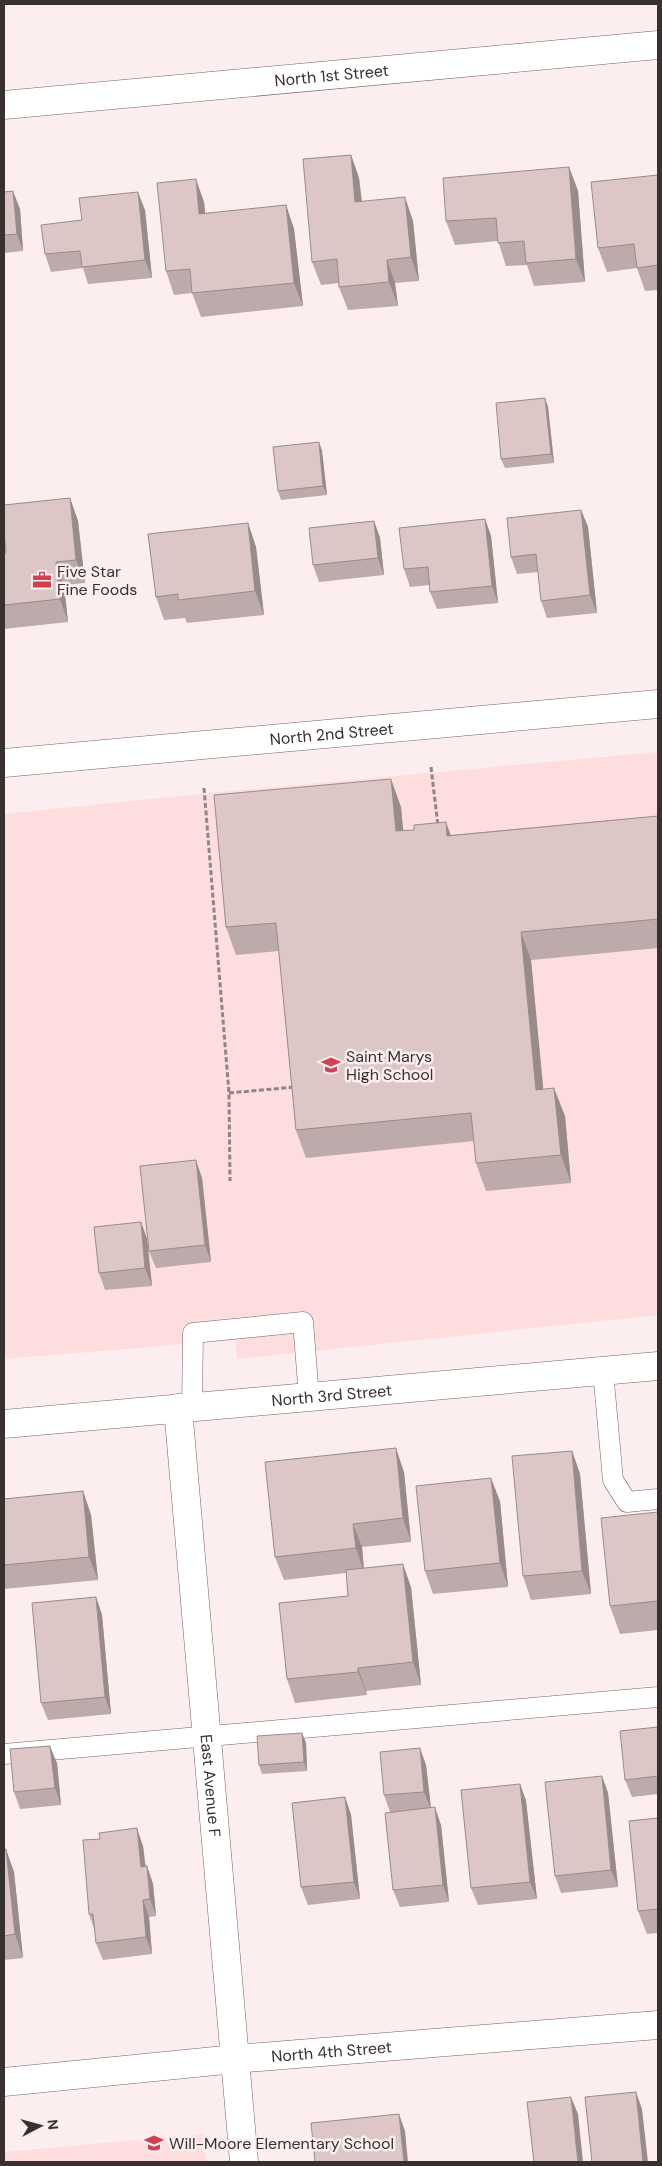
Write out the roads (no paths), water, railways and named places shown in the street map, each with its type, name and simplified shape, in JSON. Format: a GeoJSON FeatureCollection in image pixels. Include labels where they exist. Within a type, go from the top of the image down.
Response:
{"type":"FeatureCollection","features":[{"type":"Feature","properties":{"kind":"street","name":"North 1st Street"},"geometry":{"type":"LineString","coordinates":[[4,105],[658,45]]}},
{"type":"Feature","properties":{"kind":"street","name":"North 2nd Street"},"geometry":{"type":"LineString","coordinates":[[4,763],[658,704]]}},
{"type":"Feature","properties":{"kind":"street","name":"North 3rd Street"},"geometry":{"type":"LineString","coordinates":[[4,1424],[658,1366]]}},
{"type":"Feature","properties":{"kind":"street","name":"East Avenue F"},"geometry":{"type":"LineString","coordinates":[[185,1408],[206,1737],[244,2162]]}},
{"type":"Feature","properties":{"kind":"street","name":"North 4th Street"},"geometry":{"type":"LineString","coordinates":[[4,2082],[235,2059],[658,2024]]}},
{"type":"Feature","properties":{"kind":"lane"},"geometry":{"type":"LineString","coordinates":[[185,1408],[194,1333],[303,1322],[309,1397]]}},
{"type":"Feature","properties":{"kind":"lane"},"geometry":{"type":"LineString","coordinates":[[603,1371],[613,1480],[627,1502],[658,1499]]}},
{"type":"Feature","properties":{"kind":"lane"},"geometry":{"type":"LineString","coordinates":[[4,1754],[658,1697]]}},
{"type":"Feature","properties":{"kind":"place","name":"Five Star Fine Foods"},"geometry":{"type":"Point","coordinates":[42,580]}},
{"type":"Feature","properties":{"kind":"place","name":"Saint Marys High School"},"geometry":{"type":"Point","coordinates":[331,1065]}},
{"type":"Feature","properties":{"kind":"place","name":"Will-Moore Elementary School"},"geometry":{"type":"Point","coordinates":[154,2143]}}]}
